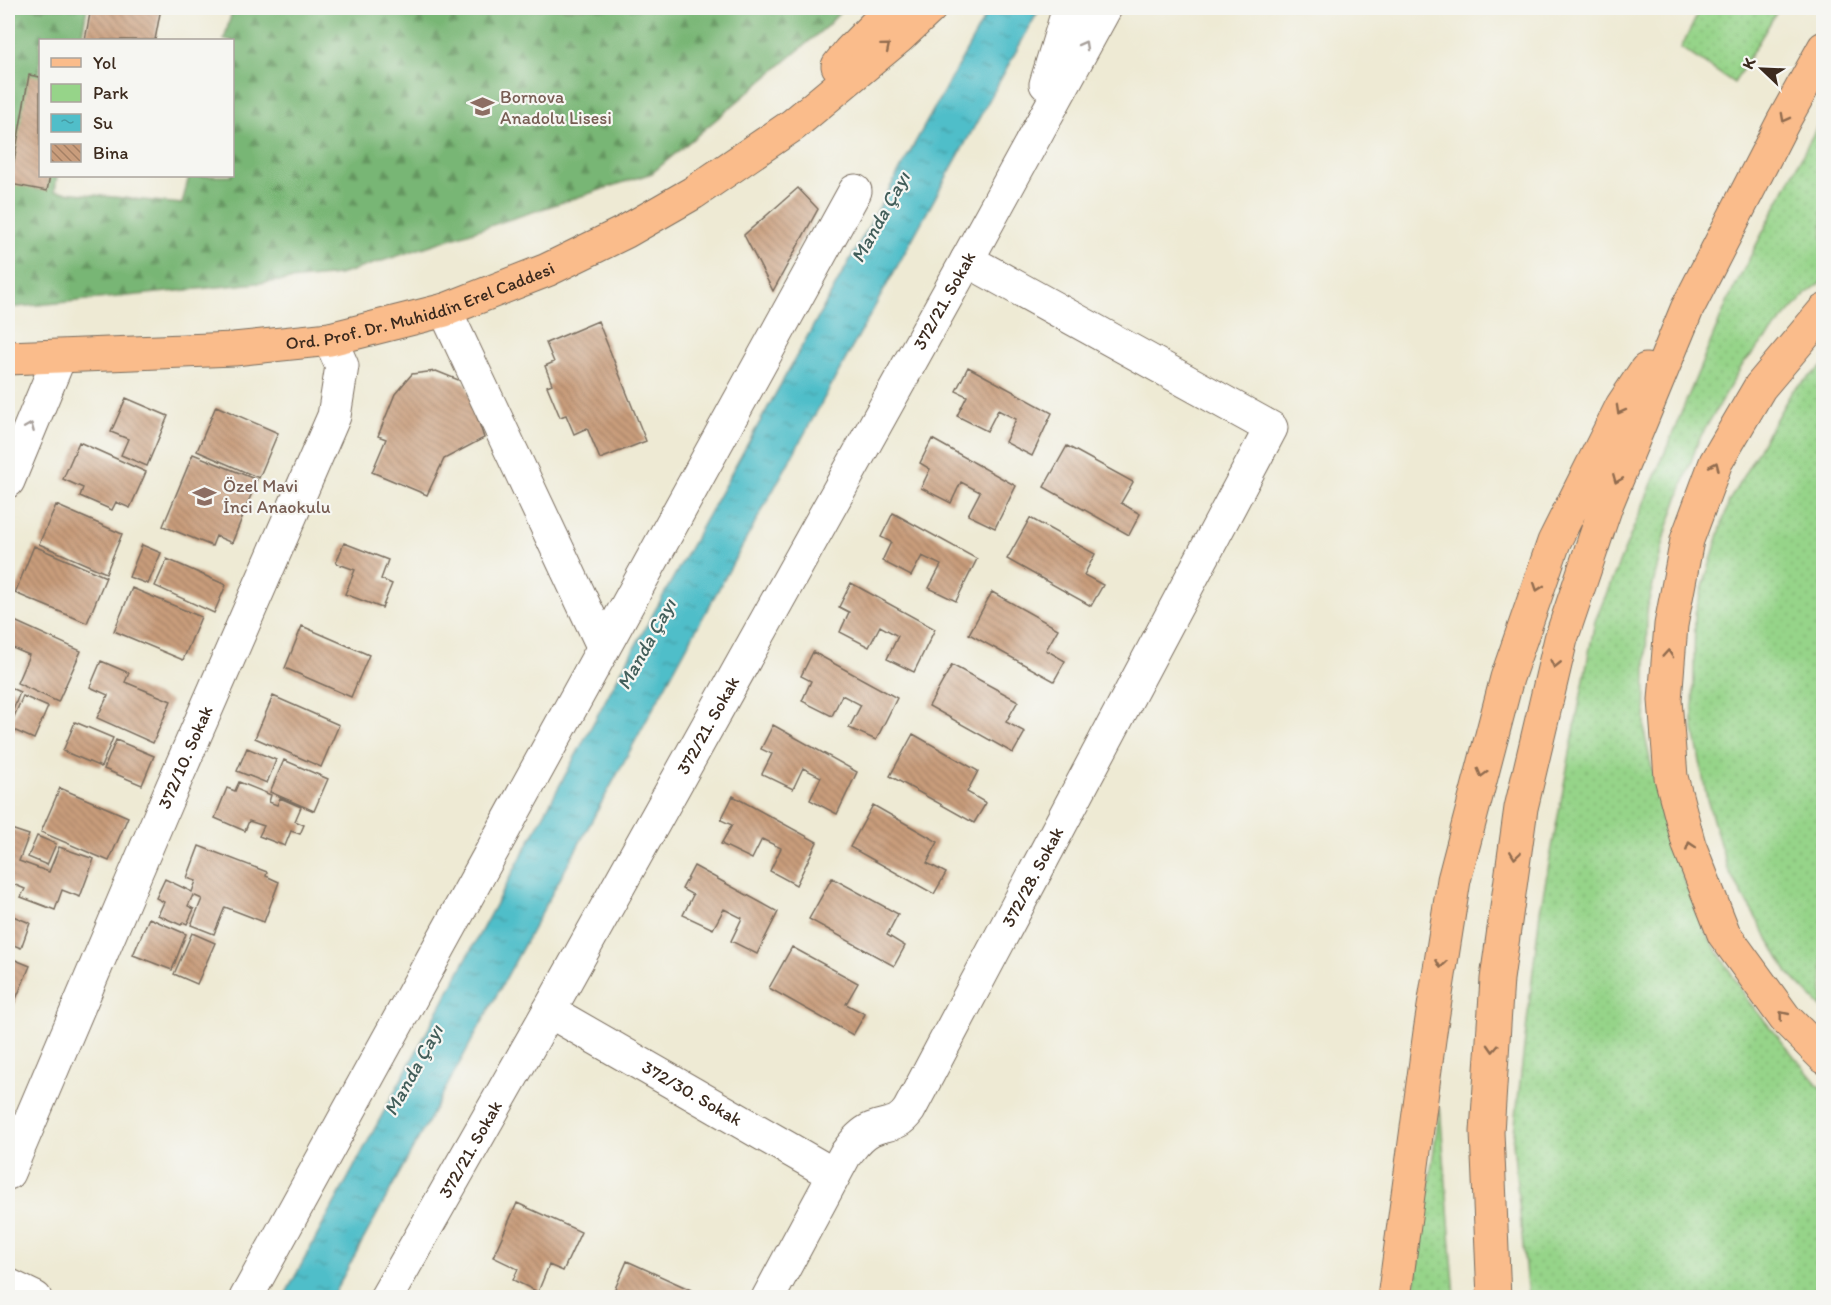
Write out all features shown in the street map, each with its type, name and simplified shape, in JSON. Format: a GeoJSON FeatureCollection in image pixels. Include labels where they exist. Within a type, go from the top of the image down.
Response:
{"type":"FeatureCollection","features":[{"type":"Feature","properties":{"kind":"main road","name":"Ord. Prof. Dr. Muhiddin Erel Caddesi"},"geometry":{"type":"LineString","coordinates":[[793,125],[849,52],[892,8]]}},
{"type":"Feature","properties":{"kind":"main road","name":"Ord. Prof. Dr. Muhiddin Erel Caddesi"},"geometry":{"type":"LineString","coordinates":[[8,358],[58,358],[234,349],[330,339],[445,310],[547,270],[625,232],[693,193],[793,125],[930,8]]}},
{"type":"Feature","properties":{"kind":"main road"},"geometry":{"type":"LineString","coordinates":[[1494,1298],[1487,1132],[1497,979],[1521,808],[1562,639],[1607,503],[1687,309],[1783,122],[1824,48]]}},
{"type":"Feature","properties":{"kind":"main road"},"geometry":{"type":"LineString","coordinates":[[1394,1298],[1430,1032],[1454,880],[1507,678],[1554,542],[1622,406],[1687,309]]}},
{"type":"Feature","properties":{"kind":"main road"},"geometry":{"type":"LineString","coordinates":[[1824,311],[1760,387],[1716,462],[1687,540],[1671,625],[1665,700],[1671,777],[1689,845],[1724,934],[1785,1018],[1824,1057]]}},
{"type":"Feature","properties":{"kind":"street","name":"372/21. Sokak"},"geometry":{"type":"LineString","coordinates":[[1025,151],[1069,8]]}},
{"type":"Feature","properties":{"kind":"street","name":"372/21. Sokak"},"geometry":{"type":"LineString","coordinates":[[386,1298],[549,1011],[1105,8]]}},
{"type":"Feature","properties":{"kind":"street"},"geometry":{"type":"LineString","coordinates":[[246,1298],[855,191]]}},
{"type":"Feature","properties":{"kind":"street","name":"372/28. Sokak"},"geometry":{"type":"LineString","coordinates":[[768,1298],[845,1155],[858,1138],[872,1129],[902,1120],[909,1110],[1271,428],[967,260]]}},
{"type":"Feature","properties":{"kind":"street"},"geometry":{"type":"LineString","coordinates":[[445,310],[603,646]]}},
{"type":"Feature","properties":{"kind":"street","name":"372/10. Sokak"},"geometry":{"type":"LineString","coordinates":[[8,1173],[334,416],[342,366],[330,339]]}},
{"type":"Feature","properties":{"kind":"street"},"geometry":{"type":"LineString","coordinates":[[8,481],[58,358]]}},
{"type":"Feature","properties":{"kind":"street","name":"372/30. Sokak"},"geometry":{"type":"LineString","coordinates":[[549,1011],[834,1175]]}},
{"type":"Feature","properties":{"kind":"street"},"geometry":{"type":"LineString","coordinates":[[8,1285],[35,1298]]}},
{"type":"Feature","properties":{"kind":"green space","name":"Bornova Anadolu Lisesi"},"geometry":{"type":"Polygon","coordinates":[[[8,8],[87,8],[81,39],[39,39],[39,177],[57,177],[55,191],[182,204],[189,177],[234,177],[234,39],[224,39],[233,8],[844,8],[826,27],[652,173],[339,275],[8,308],[8,8]]]}},
{"type":"Feature","properties":{"kind":"green space"},"geometry":{"type":"Polygon","coordinates":[[[1701,8],[1779,8],[1734,83],[1681,48],[1701,8]]]}},
{"type":"Feature","properties":{"kind":"green space"},"geometry":{"type":"Polygon","coordinates":[[[1823,115],[1823,281],[1806,294],[1743,364],[1699,439],[1667,529],[1647,608],[1645,736],[1665,830],[1703,928],[1749,1002],[1818,1085],[1823,1088],[1823,1297],[1528,1298],[1513,1142],[1540,911],[1595,621],[1728,300],[1823,115]]]}},
{"type":"Feature","properties":{"kind":"green space"},"geometry":{"type":"Polygon","coordinates":[[[1823,366],[1823,1009],[1788,973],[1727,868],[1707,799],[1693,724],[1695,613],[1729,501],[1792,391],[1823,366]]]}},
{"type":"Feature","properties":{"kind":"green space"},"geometry":{"type":"Polygon","coordinates":[[[1440,1107],[1455,1297],[1413,1297],[1440,1107]]]}},
{"type":"Feature","properties":{"kind":"water","name":"Manda Çayı"},"geometry":{"type":"Polygon","coordinates":[[[990,8],[1040,8],[687,646],[332,1297],[284,1297],[618,677],[990,8]]]}},
{"type":"Feature","properties":{"kind":"building"},"geometry":{"type":"Polygon","coordinates":[[[91,8],[161,8],[155,39],[85,39],[91,8]]]}},
{"type":"Feature","properties":{"kind":"building"},"geometry":{"type":"Polygon","coordinates":[[[29,75],[39,77],[39,177],[50,177],[47,191],[10,184],[29,75]]]}},
{"type":"Feature","properties":{"kind":"building"},"geometry":{"type":"Polygon","coordinates":[[[798,188],[818,209],[773,291],[744,235],[798,188]]]}},
{"type":"Feature","properties":{"kind":"building"},"geometry":{"type":"Polygon","coordinates":[[[598,321],[646,441],[600,459],[587,428],[574,434],[566,415],[560,417],[547,386],[552,384],[545,366],[554,362],[546,343],[598,321]]]}},
{"type":"Feature","properties":{"kind":"building"},"geometry":{"type":"Polygon","coordinates":[[[968,367],[1052,413],[1032,456],[1005,442],[1016,419],[998,410],[987,431],[957,416],[967,396],[956,391],[968,367]]]}},
{"type":"Feature","properties":{"kind":"building"},"geometry":{"type":"Polygon","coordinates":[[[436,371],[466,383],[484,438],[444,459],[427,495],[372,472],[386,439],[378,436],[395,394],[412,374],[436,371]]]}},
{"type":"Feature","properties":{"kind":"building"},"geometry":{"type":"Polygon","coordinates":[[[126,398],[168,416],[147,466],[121,455],[128,439],[111,432],[126,398]]]}},
{"type":"Feature","properties":{"kind":"building"},"geometry":{"type":"Polygon","coordinates":[[[216,406],[278,433],[259,478],[197,451],[216,406]]]}},
{"type":"Feature","properties":{"kind":"building"},"geometry":{"type":"Polygon","coordinates":[[[932,439],[1016,486],[995,528],[968,515],[980,492],[961,482],[951,503],[921,488],[930,469],[920,463],[932,439]]]}},
{"type":"Feature","properties":{"kind":"building"},"geometry":{"type":"Polygon","coordinates":[[[79,442],[146,472],[130,508],[116,502],[112,510],[80,496],[83,488],[63,479],[79,442]]]}},
{"type":"Feature","properties":{"kind":"building"},"geometry":{"type":"Polygon","coordinates":[[[1067,446],[1133,482],[1121,503],[1140,514],[1129,535],[1044,487],[1067,446]]]}},
{"type":"Feature","properties":{"kind":"building"},"geometry":{"type":"Polygon","coordinates":[[[193,454],[257,480],[232,543],[216,536],[212,546],[163,526],[193,454]]]}},
{"type":"Feature","properties":{"kind":"building"},"geometry":{"type":"Polygon","coordinates":[[[56,505],[122,534],[106,573],[39,544],[56,505]]]}},
{"type":"Feature","properties":{"kind":"building"},"geometry":{"type":"Polygon","coordinates":[[[893,513],[977,559],[956,601],[929,588],[941,565],[922,556],[911,576],[882,561],[891,542],[881,537],[893,513]]]}},
{"type":"Feature","properties":{"kind":"building"},"geometry":{"type":"Polygon","coordinates":[[[1030,518],[1095,554],[1084,575],[1103,585],[1091,606],[1007,559],[1030,518]]]}},
{"type":"Feature","properties":{"kind":"building"},"geometry":{"type":"Polygon","coordinates":[[[344,543],[388,560],[381,579],[392,584],[382,608],[345,594],[355,570],[336,563],[344,543]]]}},
{"type":"Feature","properties":{"kind":"building"},"geometry":{"type":"Polygon","coordinates":[[[142,545],[161,553],[148,584],[129,577],[142,545]]]}},
{"type":"Feature","properties":{"kind":"building"},"geometry":{"type":"Polygon","coordinates":[[[34,546],[106,577],[87,623],[15,593],[34,546]]]}},
{"type":"Feature","properties":{"kind":"building"},"geometry":{"type":"Polygon","coordinates":[[[167,559],[226,585],[214,613],[155,586],[167,559]]]}},
{"type":"Feature","properties":{"kind":"building"},"geometry":{"type":"Polygon","coordinates":[[[851,583],[935,629],[914,672],[887,659],[898,636],[880,626],[869,647],[840,632],[849,612],[839,607],[851,583]]]}},
{"type":"Feature","properties":{"kind":"building"},"geometry":{"type":"Polygon","coordinates":[[[132,588],[201,617],[183,660],[114,631],[132,588]]]}},
{"type":"Feature","properties":{"kind":"building"},"geometry":{"type":"Polygon","coordinates":[[[992,592],[1058,629],[1046,650],[1065,661],[1054,681],[969,634],[992,592]]]}},
{"type":"Feature","properties":{"kind":"building"},"geometry":{"type":"Polygon","coordinates":[[[8,618],[81,651],[58,702],[17,683],[29,655],[8,646],[8,618]]]}},
{"type":"Feature","properties":{"kind":"building"},"geometry":{"type":"Polygon","coordinates":[[[302,626],[369,655],[351,697],[285,668],[302,626]]]}},
{"type":"Feature","properties":{"kind":"building"},"geometry":{"type":"Polygon","coordinates":[[[813,652],[897,698],[876,740],[849,728],[861,705],[842,695],[832,716],[802,701],[811,681],[801,676],[813,652]]]}},
{"type":"Feature","properties":{"kind":"building"},"geometry":{"type":"Polygon","coordinates":[[[101,661],[129,673],[125,682],[171,701],[153,743],[97,718],[108,695],[90,687],[101,661]]]}},
{"type":"Feature","properties":{"kind":"building"},"geometry":{"type":"Polygon","coordinates":[[[952,665],[1018,701],[1006,722],[1025,732],[1013,753],[929,706],[952,665]]]}},
{"type":"Feature","properties":{"kind":"building"},"geometry":{"type":"Polygon","coordinates":[[[8,687],[20,692],[8,723],[8,687]]]}},
{"type":"Feature","properties":{"kind":"building"},"geometry":{"type":"Polygon","coordinates":[[[23,696],[48,707],[34,739],[9,728],[23,696]]]}},
{"type":"Feature","properties":{"kind":"building"},"geometry":{"type":"Polygon","coordinates":[[[273,696],[339,725],[321,767],[255,738],[273,696]]]}},
{"type":"Feature","properties":{"kind":"building"},"geometry":{"type":"Polygon","coordinates":[[[75,722],[113,738],[101,767],[63,751],[75,722]]]}},
{"type":"Feature","properties":{"kind":"building"},"geometry":{"type":"Polygon","coordinates":[[[773,725],[857,772],[837,814],[810,800],[821,777],[803,768],[793,789],[762,774],[772,754],[761,749],[773,725]]]}},
{"type":"Feature","properties":{"kind":"building"},"geometry":{"type":"Polygon","coordinates":[[[913,734],[978,771],[967,792],[986,803],[974,823],[890,776],[913,734]]]}},
{"type":"Feature","properties":{"kind":"building"},"geometry":{"type":"Polygon","coordinates":[[[116,740],[154,756],[142,785],[104,769],[116,740]]]}},
{"type":"Feature","properties":{"kind":"building"},"geometry":{"type":"Polygon","coordinates":[[[247,748],[276,760],[267,783],[237,771],[247,748]]]}},
{"type":"Feature","properties":{"kind":"building"},"geometry":{"type":"Polygon","coordinates":[[[284,760],[328,779],[314,811],[270,792],[284,760]]]}},
{"type":"Feature","properties":{"kind":"building"},"geometry":{"type":"Polygon","coordinates":[[[239,782],[271,795],[269,802],[277,805],[280,798],[301,807],[295,821],[304,825],[300,834],[291,831],[285,846],[259,836],[264,826],[249,821],[245,831],[215,818],[227,788],[235,791],[239,782]]]}},
{"type":"Feature","properties":{"kind":"building"},"geometry":{"type":"Polygon","coordinates":[[[60,788],[128,817],[109,861],[41,832],[60,788]]]}},
{"type":"Feature","properties":{"kind":"building"},"geometry":{"type":"Polygon","coordinates":[[[733,796],[817,842],[796,885],[770,871],[781,848],[762,839],[752,859],[721,844],[732,825],[721,820],[733,796]]]}},
{"type":"Feature","properties":{"kind":"building"},"geometry":{"type":"Polygon","coordinates":[[[873,805],[938,842],[927,863],[946,873],[934,894],[850,847],[873,805]]]}},
{"type":"Feature","properties":{"kind":"building"},"geometry":{"type":"Polygon","coordinates":[[[11,829],[29,835],[19,861],[49,872],[59,847],[94,859],[80,897],[62,890],[55,910],[21,897],[25,889],[8,882],[8,837],[11,829]]]}},
{"type":"Feature","properties":{"kind":"building"},"geometry":{"type":"Polygon","coordinates":[[[37,836],[56,844],[47,865],[28,857],[37,836]]]}},
{"type":"Feature","properties":{"kind":"building"},"geometry":{"type":"Polygon","coordinates":[[[199,846],[267,872],[266,876],[279,882],[264,922],[225,907],[214,934],[191,925],[202,899],[193,895],[188,906],[194,909],[187,924],[183,922],[181,925],[158,915],[164,902],[156,898],[165,879],[192,892],[196,881],[187,878],[199,846]]]}},
{"type":"Feature","properties":{"kind":"building"},"geometry":{"type":"Polygon","coordinates":[[[694,866],[778,912],[757,954],[731,941],[742,918],[724,909],[713,929],[683,915],[693,895],[682,889],[694,866]]]}},
{"type":"Feature","properties":{"kind":"building"},"geometry":{"type":"Polygon","coordinates":[[[832,878],[898,914],[887,935],[905,946],[894,966],[809,919],[832,878]]]}},
{"type":"Feature","properties":{"kind":"building"},"geometry":{"type":"Polygon","coordinates":[[[8,914],[30,923],[21,948],[8,943],[8,914]]]}},
{"type":"Feature","properties":{"kind":"building"},"geometry":{"type":"Polygon","coordinates":[[[149,918],[186,934],[172,970],[133,955],[149,918]]]}},
{"type":"Feature","properties":{"kind":"building"},"geometry":{"type":"Polygon","coordinates":[[[192,933],[215,943],[197,984],[174,974],[192,933]]]}},
{"type":"Feature","properties":{"kind":"building"},"geometry":{"type":"Polygon","coordinates":[[[792,947],[858,983],[846,1004],[865,1014],[853,1035],[769,988],[792,947]]]}},
{"type":"Feature","properties":{"kind":"building"},"geometry":{"type":"Polygon","coordinates":[[[8,957],[30,966],[13,1006],[8,1003],[8,957]]]}},
{"type":"Feature","properties":{"kind":"building"},"geometry":{"type":"Polygon","coordinates":[[[517,1203],[581,1232],[563,1271],[549,1265],[538,1292],[513,1280],[518,1269],[493,1257],[517,1203]]]}},
{"type":"Feature","properties":{"kind":"building"},"geometry":{"type":"Polygon","coordinates":[[[627,1261],[691,1290],[688,1298],[611,1298],[627,1261]]]}},
{"type":"Feature","properties":{"kind":"place","name":"Bornova Anadolu Lisesi"},"geometry":{"type":"Point","coordinates":[482,107]}},
{"type":"Feature","properties":{"kind":"place","name":"Özel Mavi İnci Anaokulu"},"geometry":{"type":"Point","coordinates":[205,496]}}]}
